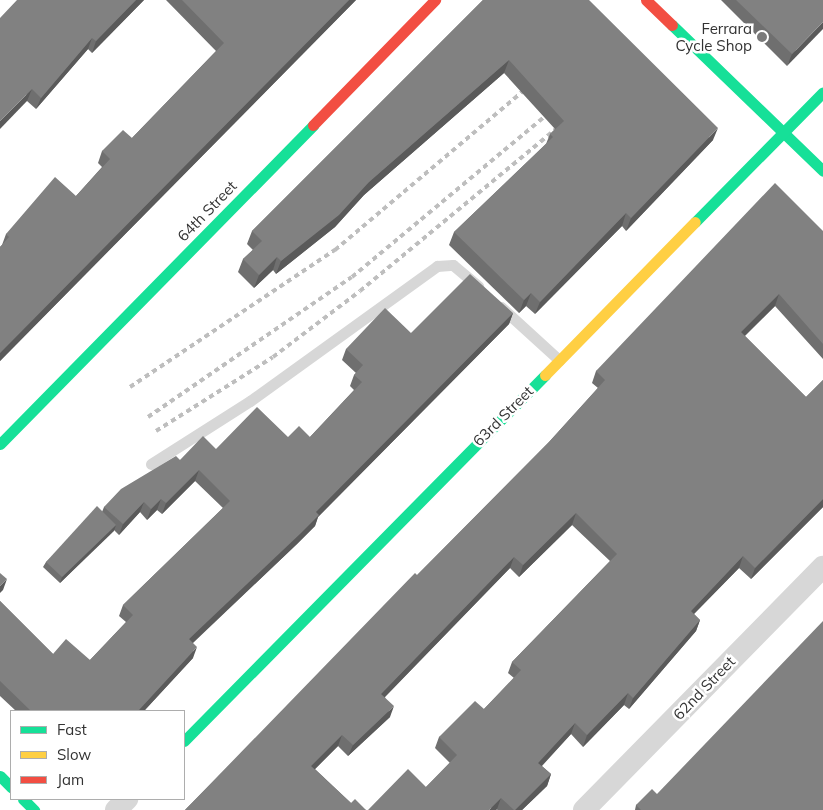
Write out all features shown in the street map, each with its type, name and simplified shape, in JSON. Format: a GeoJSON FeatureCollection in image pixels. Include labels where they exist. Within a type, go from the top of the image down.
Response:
{"type":"FeatureCollection","features":[{"type":"Feature","properties":{"kind":"street","name":"64th Street"},"geometry":{"type":"LineString","coordinates":[[0,444],[435,0]]}},
{"type":"Feature","properties":{"kind":"street"},"geometry":{"type":"LineString","coordinates":[[646,0],[823,171]]}},
{"type":"Feature","properties":{"kind":"street","name":"63rd Street"},"geometry":{"type":"LineString","coordinates":[[185,740],[823,92]]}},
{"type":"Feature","properties":{"kind":"street","name":"62nd Street"},"geometry":{"type":"LineString","coordinates":[[584,810],[823,566]]}},
{"type":"Feature","properties":{"kind":"street"},"geometry":{"type":"LineString","coordinates":[[0,776],[10,786]]}},
{"type":"Feature","properties":{"kind":"street"},"geometry":{"type":"LineString","coordinates":[[24,800],[34,810]]}},
{"type":"Feature","properties":{"kind":"street"},"geometry":{"type":"LineString","coordinates":[[116,810],[126,800]]}},
{"type":"Feature","properties":{"kind":"lane"},"geometry":{"type":"LineString","coordinates":[[151,464],[257,395],[436,266],[459,268],[558,360]]}},
{"type":"Feature","properties":{"kind":"building"},"geometry":{"type":"Polygon","coordinates":[[[17,0],[136,0],[96,41],[92,38],[41,98],[32,89],[0,121],[0,18],[17,0]]]}},
{"type":"Feature","properties":{"kind":"building"},"geometry":{"type":"Polygon","coordinates":[[[182,0],[349,0],[0,353],[0,247],[9,237],[6,234],[55,177],[76,196],[110,159],[102,151],[123,130],[132,138],[224,43],[182,0]]]}},
{"type":"Feature","properties":{"kind":"building"},"geometry":{"type":"Polygon","coordinates":[[[483,0],[589,0],[718,128],[631,218],[626,213],[540,302],[531,293],[524,300],[454,232],[553,137],[550,134],[564,121],[509,60],[369,182],[339,215],[281,261],[277,257],[259,275],[243,259],[262,241],[252,231],[483,0]]]}},
{"type":"Feature","properties":{"kind":"building"},"geometry":{"type":"Polygon","coordinates":[[[736,0],[823,0],[823,22],[792,54],[736,0]]]}},
{"type":"Feature","properties":{"kind":"building"},"geometry":{"type":"Polygon","coordinates":[[[775,183],[823,231],[823,344],[779,294],[741,332],[806,397],[823,380],[823,499],[755,568],[743,556],[691,611],[700,620],[633,698],[628,693],[587,735],[575,723],[538,763],[551,774],[515,810],[501,798],[489,810],[368,810],[408,769],[426,787],[457,755],[439,737],[475,701],[484,709],[521,670],[512,662],[617,554],[576,513],[523,565],[514,557],[381,694],[394,706],[353,745],[342,735],[311,766],[351,803],[355,799],[366,810],[185,810],[415,573],[417,575],[549,442],[605,380],[596,371],[775,183]]]}},
{"type":"Feature","properties":{"kind":"building"},"geometry":{"type":"Polygon","coordinates":[[[470,274],[513,313],[316,512],[319,515],[189,639],[197,647],[139,710],[30,710],[0,681],[0,601],[53,654],[66,639],[90,660],[133,615],[123,605],[230,501],[199,470],[166,503],[161,499],[151,509],[144,502],[123,524],[104,507],[121,489],[176,456],[180,460],[203,436],[216,449],[257,407],[288,437],[299,426],[310,437],[362,382],[354,375],[363,365],[346,349],[385,308],[411,333],[470,274]]]}},
{"type":"Feature","properties":{"kind":"building"},"geometry":{"type":"Polygon","coordinates":[[[97,506],[116,525],[62,577],[46,562],[97,506]]]}},
{"type":"Feature","properties":{"kind":"building"},"geometry":{"type":"Polygon","coordinates":[[[0,573],[7,579],[0,586],[0,573]]]}},
{"type":"Feature","properties":{"kind":"building"},"geometry":{"type":"Polygon","coordinates":[[[823,621],[823,810],[641,810],[636,805],[652,789],[657,794],[823,621]]]}},
{"type":"Feature","properties":{"kind":"railway"},"geometry":{"type":"LineString","coordinates":[[130,387],[335,250],[522,92]]}},
{"type":"Feature","properties":{"kind":"railway"},"geometry":{"type":"LineString","coordinates":[[148,417],[352,277],[544,117]]}},
{"type":"Feature","properties":{"kind":"railway"},"geometry":{"type":"LineString","coordinates":[[156,431],[273,357],[360,291],[556,129]]}},
{"type":"Feature","properties":{"kind":"traffic: fast"},"geometry":{"type":"LineString","coordinates":[[672,25],[823,171]]}},
{"type":"Feature","properties":{"kind":"traffic: fast"},"geometry":{"type":"LineString","coordinates":[[695,222],[823,92]]}},
{"type":"Feature","properties":{"kind":"traffic: fast"},"geometry":{"type":"LineString","coordinates":[[0,444],[313,125]]}},
{"type":"Feature","properties":{"kind":"traffic: fast"},"geometry":{"type":"LineString","coordinates":[[185,740],[545,375]]}},
{"type":"Feature","properties":{"kind":"traffic: fast"},"geometry":{"type":"LineString","coordinates":[[0,776],[10,786]]}},
{"type":"Feature","properties":{"kind":"traffic: fast"},"geometry":{"type":"LineString","coordinates":[[24,800],[34,810]]}},
{"type":"Feature","properties":{"kind":"traffic: slow"},"geometry":{"type":"LineString","coordinates":[[545,375],[695,222]]}},
{"type":"Feature","properties":{"kind":"traffic: jam"},"geometry":{"type":"LineString","coordinates":[[313,125],[435,0]]}},
{"type":"Feature","properties":{"kind":"traffic: jam"},"geometry":{"type":"LineString","coordinates":[[646,0],[672,25]]}},
{"type":"Feature","properties":{"kind":"place","name":"Ferrara Cycle Shop"},"geometry":{"type":"Point","coordinates":[762,37]}}]}
